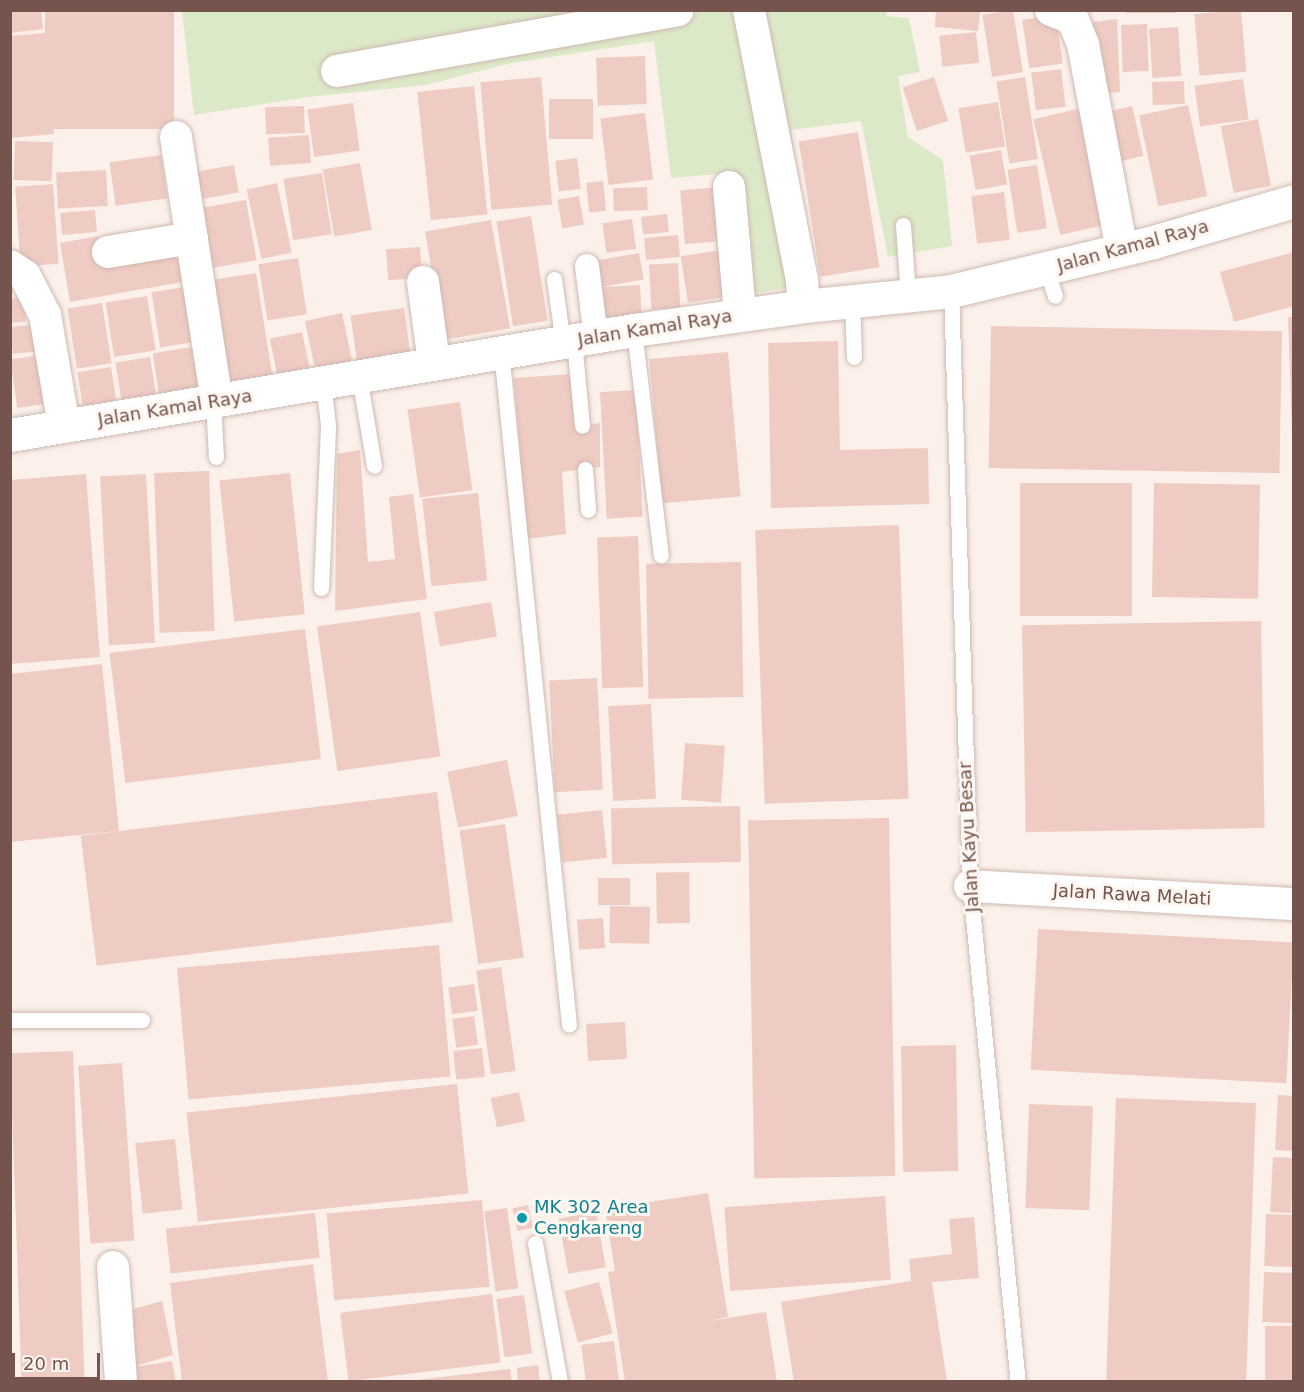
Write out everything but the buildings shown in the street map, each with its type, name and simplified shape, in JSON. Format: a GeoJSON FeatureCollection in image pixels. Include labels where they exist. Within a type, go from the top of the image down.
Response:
{"type":"FeatureCollection","features":[{"type":"Feature","properties":{"kind":"main road","name":"Jalan Kamal Raya"},"geometry":{"type":"LineString","coordinates":[[10,435],[215,402],[434,362],[740,314],[951,291],[1051,283],[1122,250],[1293,201]]}},
{"type":"Feature","properties":{"kind":"street"},"geometry":{"type":"LineString","coordinates":[[337,71],[678,10]]}},
{"type":"Feature","properties":{"kind":"street"},"geometry":{"type":"LineString","coordinates":[[749,10],[802,281],[804,306]]}},
{"type":"Feature","properties":{"kind":"street"},"geometry":{"type":"LineString","coordinates":[[1051,10],[1067,16],[1079,30],[1122,250]]}},
{"type":"Feature","properties":{"kind":"street"},"geometry":{"type":"LineString","coordinates":[[176,136],[215,402]]}},
{"type":"Feature","properties":{"kind":"street"},"geometry":{"type":"LineString","coordinates":[[729,187],[740,314]]}},
{"type":"Feature","properties":{"kind":"street"},"geometry":{"type":"LineString","coordinates":[[108,252],[192,238]]}},
{"type":"Feature","properties":{"kind":"street"},"geometry":{"type":"LineString","coordinates":[[10,266],[25,276],[45,315],[64,426]]}},
{"type":"Feature","properties":{"kind":"street"},"geometry":{"type":"LineString","coordinates":[[578,340],[587,266]]}},
{"type":"Feature","properties":{"kind":"street"},"geometry":{"type":"LineString","coordinates":[[423,282],[434,362]]}},
{"type":"Feature","properties":{"kind":"street","name":"Jalan Rawa Melati"},"geometry":{"type":"LineString","coordinates":[[970,886],[1293,904]]}},
{"type":"Feature","properties":{"kind":"street"},"geometry":{"type":"LineString","coordinates":[[113,1267],[121,1382]]}},
{"type":"Feature","properties":{"kind":"lane"},"geometry":{"type":"LineString","coordinates":[[903,225],[908,296]]}},
{"type":"Feature","properties":{"kind":"lane"},"geometry":{"type":"LineString","coordinates":[[554,279],[578,340],[582,426]]}},
{"type":"Feature","properties":{"kind":"lane","name":"Jalan Kayu Besar"},"geometry":{"type":"LineString","coordinates":[[951,291],[970,886],[1018,1382]]}},
{"type":"Feature","properties":{"kind":"lane"},"geometry":{"type":"LineString","coordinates":[[852,302],[854,357]]}},
{"type":"Feature","properties":{"kind":"lane"},"geometry":{"type":"LineString","coordinates":[[634,330],[661,555]]}},
{"type":"Feature","properties":{"kind":"lane"},"geometry":{"type":"LineString","coordinates":[[501,351],[568,1025]]}},
{"type":"Feature","properties":{"kind":"lane"},"geometry":{"type":"LineString","coordinates":[[359,376],[374,466]]}},
{"type":"Feature","properties":{"kind":"lane"},"geometry":{"type":"LineString","coordinates":[[321,588],[328,425],[323,382]]}},
{"type":"Feature","properties":{"kind":"lane"},"geometry":{"type":"LineString","coordinates":[[215,402],[216,457]]}},
{"type":"Feature","properties":{"kind":"lane"},"geometry":{"type":"LineString","coordinates":[[585,469],[588,510]]}},
{"type":"Feature","properties":{"kind":"lane"},"geometry":{"type":"LineString","coordinates":[[10,1020],[142,1020]]}},
{"type":"Feature","properties":{"kind":"lane"},"geometry":{"type":"LineString","coordinates":[[535,1243],[560,1382]]}},
{"type":"Feature","properties":{"kind":"green space"},"geometry":{"type":"Polygon","coordinates":[[[182,11],[886,11],[887,16],[909,18],[920,72],[898,76],[908,137],[943,160],[952,246],[888,257],[861,121],[791,130],[812,284],[748,294],[728,173],[671,178],[654,41],[507,64],[426,85],[308,97],[194,115],[182,11]]]}},
{"type":"Feature","properties":{"kind":"place","name":"MK 302 Area Cengkareng"},"geometry":{"type":"Point","coordinates":[522,1218]}}]}
